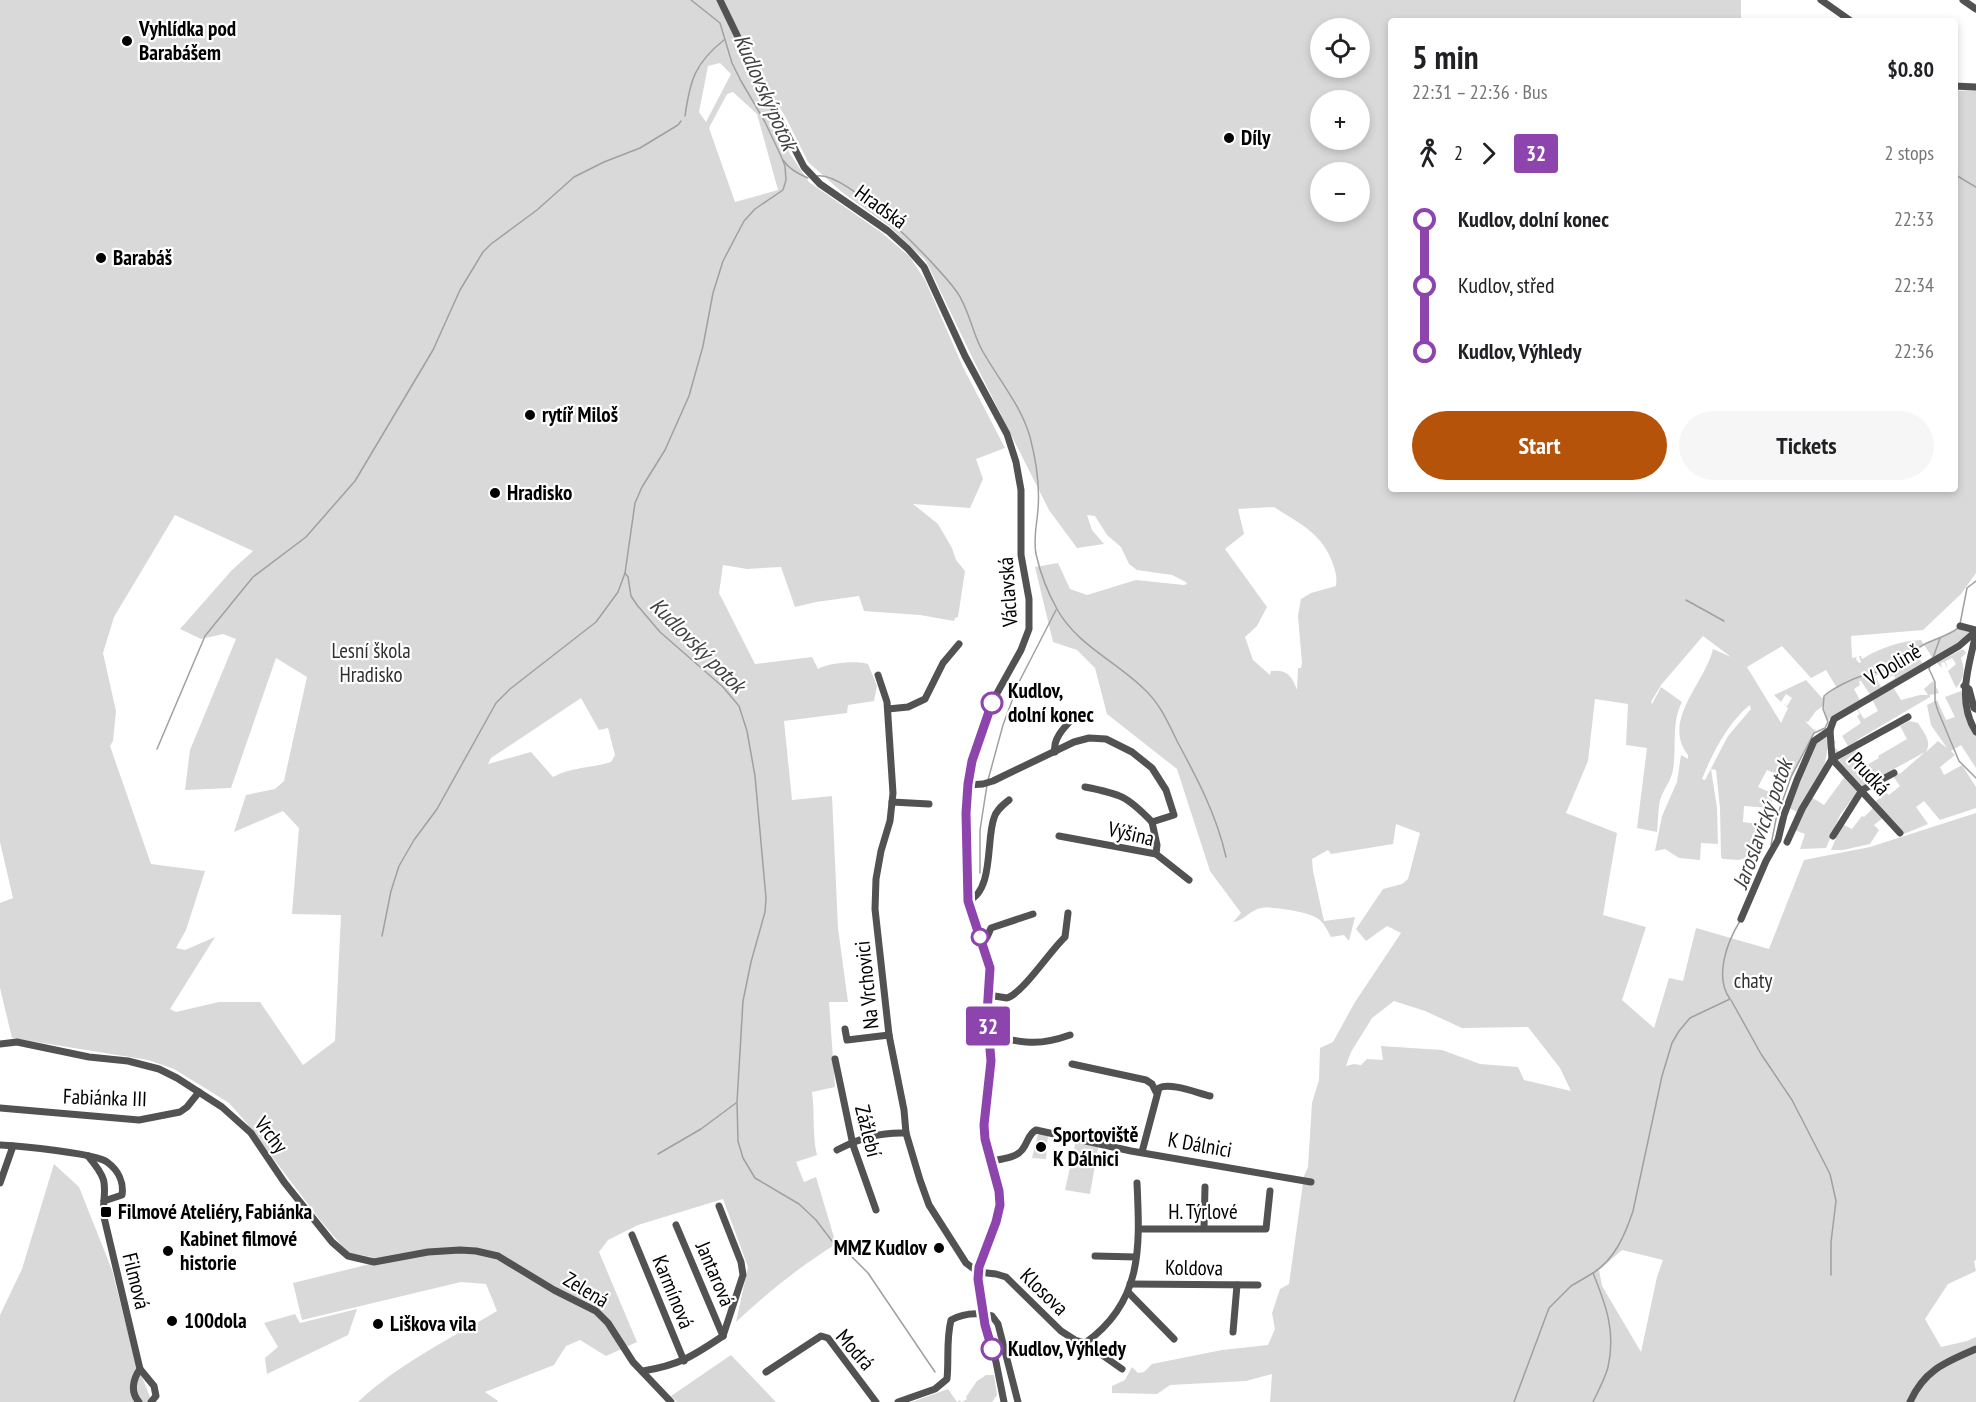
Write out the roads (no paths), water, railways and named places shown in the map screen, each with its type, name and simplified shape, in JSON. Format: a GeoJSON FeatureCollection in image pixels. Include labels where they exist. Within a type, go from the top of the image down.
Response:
{"type":"FeatureCollection","features":[{"type":"Feature","properties":{"kind":"street","name":"Hradská"},"geometry":{"type":"LineString","coordinates":[[720,0],[804,167],[820,184],[888,231],[924,267],[965,356],[1013,448]]}},
{"type":"Feature","properties":{"kind":"street"},"geometry":{"type":"LineString","coordinates":[[1821,0],[1847,18]]}},
{"type":"Feature","properties":{"kind":"street"},"geometry":{"type":"LineString","coordinates":[[1963,0],[1976,9]]}},
{"type":"Feature","properties":{"kind":"street"},"geometry":{"type":"LineString","coordinates":[[1958,86],[1976,87]]}},
{"type":"Feature","properties":{"kind":"street","name":"Václavská"},"geometry":{"type":"LineString","coordinates":[[1004,1402],[996,1362],[982,1314],[978,1272],[999,1214],[1000,1205],[984,1125],[991,1061],[988,995],[990,968],[972,920],[968,901],[966,813],[968,784],[975,750],[988,712],[1021,650],[1029,629],[1029,599],[1021,555],[1021,490],[1013,448]]}},
{"type":"Feature","properties":{"kind":"street"},"geometry":{"type":"LineString","coordinates":[[1960,626],[1976,631],[1964,686],[1964,697],[1971,723],[1976,732]]}},
{"type":"Feature","properties":{"kind":"street","name":"V Dolině"},"geometry":{"type":"LineString","coordinates":[[1741,919],[1766,861],[1778,840],[1784,815],[1814,741],[1830,730],[1834,719],[1959,646],[1976,631]]}},
{"type":"Feature","properties":{"kind":"street"},"geometry":{"type":"LineString","coordinates":[[888,710],[908,707],[925,699],[943,663],[959,644]]}},
{"type":"Feature","properties":{"kind":"street"},"geometry":{"type":"LineString","coordinates":[[1968,670],[1976,668]]}},
{"type":"Feature","properties":{"kind":"street","name":"Na Vrchovici"},"geometry":{"type":"LineString","coordinates":[[878,675],[887,702],[892,759],[890,821],[876,879],[875,909],[889,1035],[904,1110],[906,1133],[929,1205],[966,1263],[978,1272]]}},
{"type":"Feature","properties":{"kind":"street"},"geometry":{"type":"LineString","coordinates":[[1964,686],[1969,689],[1976,709]]}},
{"type":"Feature","properties":{"kind":"street"},"geometry":{"type":"LineString","coordinates":[[1055,752],[1054,745],[1058,738],[1077,714]]}},
{"type":"Feature","properties":{"kind":"street"},"geometry":{"type":"LineString","coordinates":[[1787,842],[1802,809],[1832,759],[1908,717]]}},
{"type":"Feature","properties":{"kind":"street","name":"Prudká"},"geometry":{"type":"LineString","coordinates":[[1830,730],[1832,759],[1900,833]]}},
{"type":"Feature","properties":{"kind":"street"},"geometry":{"type":"LineString","coordinates":[[968,784],[993,781],[1081,740],[1097,738],[1115,743],[1144,760],[1162,781],[1174,815],[1152,822]]}},
{"type":"Feature","properties":{"kind":"street"},"geometry":{"type":"LineString","coordinates":[[1833,836],[1862,790],[1894,773]]}},
{"type":"Feature","properties":{"kind":"street"},"geometry":{"type":"LineString","coordinates":[[1085,787],[1130,800],[1152,822],[1157,845],[1156,854]]}},
{"type":"Feature","properties":{"kind":"street"},"geometry":{"type":"LineString","coordinates":[[968,901],[976,896],[982,886],[994,815],[1009,800]]}},
{"type":"Feature","properties":{"kind":"street"},"geometry":{"type":"LineString","coordinates":[[892,802],[928,804]]}},
{"type":"Feature","properties":{"kind":"street","name":"Výšina"},"geometry":{"type":"LineString","coordinates":[[1059,836],[1156,854],[1189,880]]}},
{"type":"Feature","properties":{"kind":"street"},"geometry":{"type":"LineString","coordinates":[[988,995],[1003,998],[1014,996],[1065,937],[1068,913]]}},
{"type":"Feature","properties":{"kind":"street"},"geometry":{"type":"LineString","coordinates":[[982,943],[991,928],[1033,915]]}},
{"type":"Feature","properties":{"kind":"street"},"geometry":{"type":"LineString","coordinates":[[845,1029],[848,1040],[889,1035]]}},
{"type":"Feature","properties":{"kind":"street"},"geometry":{"type":"LineString","coordinates":[[989,1036],[1035,1044],[1070,1035]]}},
{"type":"Feature","properties":{"kind":"street","name":"Vrchy"},"geometry":{"type":"LineString","coordinates":[[0,1044],[17,1042],[89,1057],[141,1064],[159,1069],[199,1092],[222,1107],[251,1133],[285,1182],[332,1242],[348,1256],[374,1262],[428,1252],[460,1250],[490,1254]]}},
{"type":"Feature","properties":{"kind":"street","name":"Zážlebí"},"geometry":{"type":"LineString","coordinates":[[835,1059],[852,1142],[876,1210]]}},
{"type":"Feature","properties":{"kind":"street"},"geometry":{"type":"LineString","coordinates":[[1072,1064],[1146,1080],[1152,1084],[1156,1092]]}},
{"type":"Feature","properties":{"kind":"street"},"geometry":{"type":"LineString","coordinates":[[1143,1152],[1156,1092],[1163,1086],[1210,1096]]}},
{"type":"Feature","properties":{"kind":"street","name":"Fabiánka III"},"geometry":{"type":"LineString","coordinates":[[0,1108],[139,1120],[180,1112],[199,1092]]}},
{"type":"Feature","properties":{"kind":"street","name":"K Dálnici"},"geometry":{"type":"LineString","coordinates":[[991,1161],[1016,1155],[1021,1151],[1031,1132],[1036,1130],[1311,1182]]}},
{"type":"Feature","properties":{"kind":"street"},"geometry":{"type":"LineString","coordinates":[[837,1150],[852,1142],[885,1132],[906,1133]]}},
{"type":"Feature","properties":{"kind":"street"},"geometry":{"type":"LineString","coordinates":[[0,1144],[88,1156],[106,1161],[120,1175],[122,1195],[104,1201]]}},
{"type":"Feature","properties":{"kind":"street"},"geometry":{"type":"LineString","coordinates":[[0,1183],[13,1146]]}},
{"type":"Feature","properties":{"kind":"street","name":"Filmová"},"geometry":{"type":"LineString","coordinates":[[88,1156],[102,1173],[106,1192],[103,1213],[140,1369],[154,1386],[155,1401]]}},
{"type":"Feature","properties":{"kind":"street"},"geometry":{"type":"LineString","coordinates":[[1085,1343],[1118,1312],[1128,1292],[1136,1257],[1139,1229],[1137,1183]]}},
{"type":"Feature","properties":{"kind":"street"},"geometry":{"type":"LineString","coordinates":[[1204,1187],[1204,1228]]}},
{"type":"Feature","properties":{"kind":"street","name":"H. Týrlové"},"geometry":{"type":"LineString","coordinates":[[1139,1229],[1266,1229],[1270,1191]]}},
{"type":"Feature","properties":{"kind":"street"},"geometry":{"type":"LineString","coordinates":[[643,1371],[669,1367],[684,1361],[723,1336],[737,1300],[743,1275],[741,1262],[719,1206]]}},
{"type":"Feature","properties":{"kind":"street","name":"Jantarová"},"geometry":{"type":"LineString","coordinates":[[676,1225],[723,1336]]}},
{"type":"Feature","properties":{"kind":"street","name":"Karmínová"},"geometry":{"type":"LineString","coordinates":[[632,1235],[684,1361]]}},
{"type":"Feature","properties":{"kind":"street","name":"Zelená"},"geometry":{"type":"LineString","coordinates":[[490,1254],[596,1311],[608,1323],[626,1353],[671,1402]]}},
{"type":"Feature","properties":{"kind":"street"},"geometry":{"type":"LineString","coordinates":[[1095,1256],[1136,1257]]}},
{"type":"Feature","properties":{"kind":"street","name":"Klosova"},"geometry":{"type":"LineString","coordinates":[[978,1272],[1006,1277],[1061,1330],[1085,1343],[1122,1369]]}},
{"type":"Feature","properties":{"kind":"street","name":"Koldova"},"geometry":{"type":"LineString","coordinates":[[1130,1284],[1257,1285]]}},
{"type":"Feature","properties":{"kind":"street"},"geometry":{"type":"LineString","coordinates":[[1233,1332],[1237,1285]]}},
{"type":"Feature","properties":{"kind":"street"},"geometry":{"type":"LineString","coordinates":[[1128,1292],[1174,1339]]}},
{"type":"Feature","properties":{"kind":"street"},"geometry":{"type":"LineString","coordinates":[[897,1402],[935,1389],[947,1379],[949,1362],[946,1338],[951,1320],[962,1314],[992,1316],[998,1324],[1018,1402]]}},
{"type":"Feature","properties":{"kind":"street","name":"Modrá"},"geometry":{"type":"LineString","coordinates":[[766,1372],[825,1336],[876,1402]]}},
{"type":"Feature","properties":{"kind":"street"},"geometry":{"type":"LineString","coordinates":[[1910,1402],[1924,1377],[1941,1364],[1976,1349]]}},
{"type":"Feature","properties":{"kind":"street"},"geometry":{"type":"LineString","coordinates":[[774,1367],[779,1374]]}},
{"type":"Feature","properties":{"kind":"street","name":"Filmová"},"geometry":{"type":"LineString","coordinates":[[139,1402],[134,1396],[133,1389],[140,1369]]}},
{"type":"Feature","properties":{"kind":"waterway","name":"Kudlovský potok"},"geometry":{"type":"LineString","coordinates":[[691,0],[720,23],[732,63],[781,156],[785,166],[786,180],[783,190],[755,209],[744,221],[723,261],[713,293],[703,346],[689,396],[665,450],[635,503],[625,573],[628,577],[631,596],[637,605],[660,632],[723,687],[739,706],[747,731],[755,776],[766,898],[765,912],[743,1001],[737,1102],[738,1141],[743,1158],[755,1178],[799,1204],[816,1220],[835,1245],[848,1253],[868,1273],[935,1372]]}},
{"type":"Feature","properties":{"kind":"waterway"},"geometry":{"type":"LineString","coordinates":[[685,116],[689,92],[700,65],[724,40]]}},
{"type":"Feature","properties":{"kind":"waterway"},"geometry":{"type":"LineString","coordinates":[[157,749],[205,636],[253,577],[306,537],[355,481],[433,350],[460,290],[483,252],[537,210],[574,177],[640,148],[681,121]]}},
{"type":"Feature","properties":{"kind":"waterway"},"geometry":{"type":"LineString","coordinates":[[783,160],[794,171],[808,178]]}},
{"type":"Feature","properties":{"kind":"waterway"},"geometry":{"type":"LineString","coordinates":[[817,176],[831,179],[849,188],[870,204],[913,243],[957,292],[982,350],[1015,403],[1030,437],[1036,464],[1038,491],[1035,548],[1050,596],[1065,621],[1075,632],[1132,678],[1158,706],[1206,798],[1226,857]]}},
{"type":"Feature","properties":{"kind":"waterway"},"geometry":{"type":"LineString","coordinates":[[1958,176],[1976,187]]}},
{"type":"Feature","properties":{"kind":"waterway"},"geometry":{"type":"LineString","coordinates":[[382,936],[391,891],[399,866],[414,840],[437,809],[496,703],[510,689],[596,622],[618,592],[625,573]]}},
{"type":"Feature","properties":{"kind":"waterway","name":"Jaroslavický potok"},"geometry":{"type":"LineString","coordinates":[[1960,624],[1967,588],[1976,581]]}},
{"type":"Feature","properties":{"kind":"waterway"},"geometry":{"type":"LineString","coordinates":[[1686,600],[1724,621]]}},
{"type":"Feature","properties":{"kind":"waterway"},"geometry":{"type":"LineString","coordinates":[[988,780],[1003,725],[1019,682],[1056,610]]}},
{"type":"Feature","properties":{"kind":"waterway","name":"Jaroslavický potok"},"geometry":{"type":"LineString","coordinates":[[1771,845],[1776,819],[1791,777],[1814,733],[1825,728],[1828,722],[1823,709],[1824,696],[1854,679],[1888,668],[1925,644],[1958,628]]}},
{"type":"Feature","properties":{"kind":"waterway"},"geometry":{"type":"LineString","coordinates":[[1933,658],[1940,638]]}},
{"type":"Feature","properties":{"kind":"waterway"},"geometry":{"type":"LineString","coordinates":[[1930,666],[1929,669],[1935,682],[1935,701],[1938,711],[1959,761],[1976,778]]}},
{"type":"Feature","properties":{"kind":"waterway"},"geometry":{"type":"LineString","coordinates":[[980,873],[980,830],[987,785]]}},
{"type":"Feature","properties":{"kind":"waterway","name":"Jaroslavický potok"},"geometry":{"type":"LineString","coordinates":[[1593,1402],[1607,1371],[1611,1342],[1606,1308],[1593,1273],[1613,1254],[1623,1237],[1633,1211],[1662,1076],[1672,1043],[1690,1018],[1730,999],[1723,980],[1724,960],[1740,921]]}},
{"type":"Feature","properties":{"kind":"waterway"},"geometry":{"type":"LineString","coordinates":[[1731,1000],[1761,1054],[1792,1100],[1830,1174],[1836,1201],[1831,1242],[1831,1275]]}},
{"type":"Feature","properties":{"kind":"waterway"},"geometry":{"type":"LineString","coordinates":[[658,1154],[701,1129],[736,1103]]}},
{"type":"Feature","properties":{"kind":"waterway"},"geometry":{"type":"LineString","coordinates":[[1514,1402],[1549,1308],[1571,1286],[1593,1273]]}},
{"type":"Feature","properties":{"kind":"place","name":"Vyhlídka pod Barabášem"},"geometry":{"type":"Point","coordinates":[127,41]}},
{"type":"Feature","properties":{"kind":"place","name":"Díly"},"geometry":{"type":"Point","coordinates":[1229,138]}},
{"type":"Feature","properties":{"kind":"place","name":"Barabáš"},"geometry":{"type":"Point","coordinates":[101,258]}},
{"type":"Feature","properties":{"kind":"place","name":"rytíř Miloš"},"geometry":{"type":"Point","coordinates":[530,415]}},
{"type":"Feature","properties":{"kind":"place","name":"Hradisko"},"geometry":{"type":"Point","coordinates":[495,493]}},
{"type":"Feature","properties":{"kind":"place","name":"Kudlov, dolní konec"},"geometry":{"type":"Point","coordinates":[992,703]}},
{"type":"Feature","properties":{"kind":"place","name":"Sportoviště K Dálnici"},"geometry":{"type":"Point","coordinates":[1041,1147]}},
{"type":"Feature","properties":{"kind":"place","name":"Filmové Ateliéry, Fabiánka"},"geometry":{"type":"Point","coordinates":[106,1212]}},
{"type":"Feature","properties":{"kind":"place","name":"MMZ Kudlov"},"geometry":{"type":"Point","coordinates":[939,1248]}},
{"type":"Feature","properties":{"kind":"place","name":"Kabinet filmové historie"},"geometry":{"type":"Point","coordinates":[168,1251]}},
{"type":"Feature","properties":{"kind":"place","name":"100dola"},"geometry":{"type":"Point","coordinates":[172,1321]}},
{"type":"Feature","properties":{"kind":"place","name":"Liškova vila"},"geometry":{"type":"Point","coordinates":[378,1324]}},
{"type":"Feature","properties":{"kind":"place","name":"Kudlov, Výhledy"},"geometry":{"type":"Point","coordinates":[992,1349]}},
{"type":"Feature","properties":{"kind":"park label","name":"Lesní škola Hradisko"},"geometry":{"type":"Point","coordinates":[371,663]}},
{"type":"Feature","properties":{"kind":"park label","name":"chaty"},"geometry":{"type":"Point","coordinates":[1753,981]}}]}
